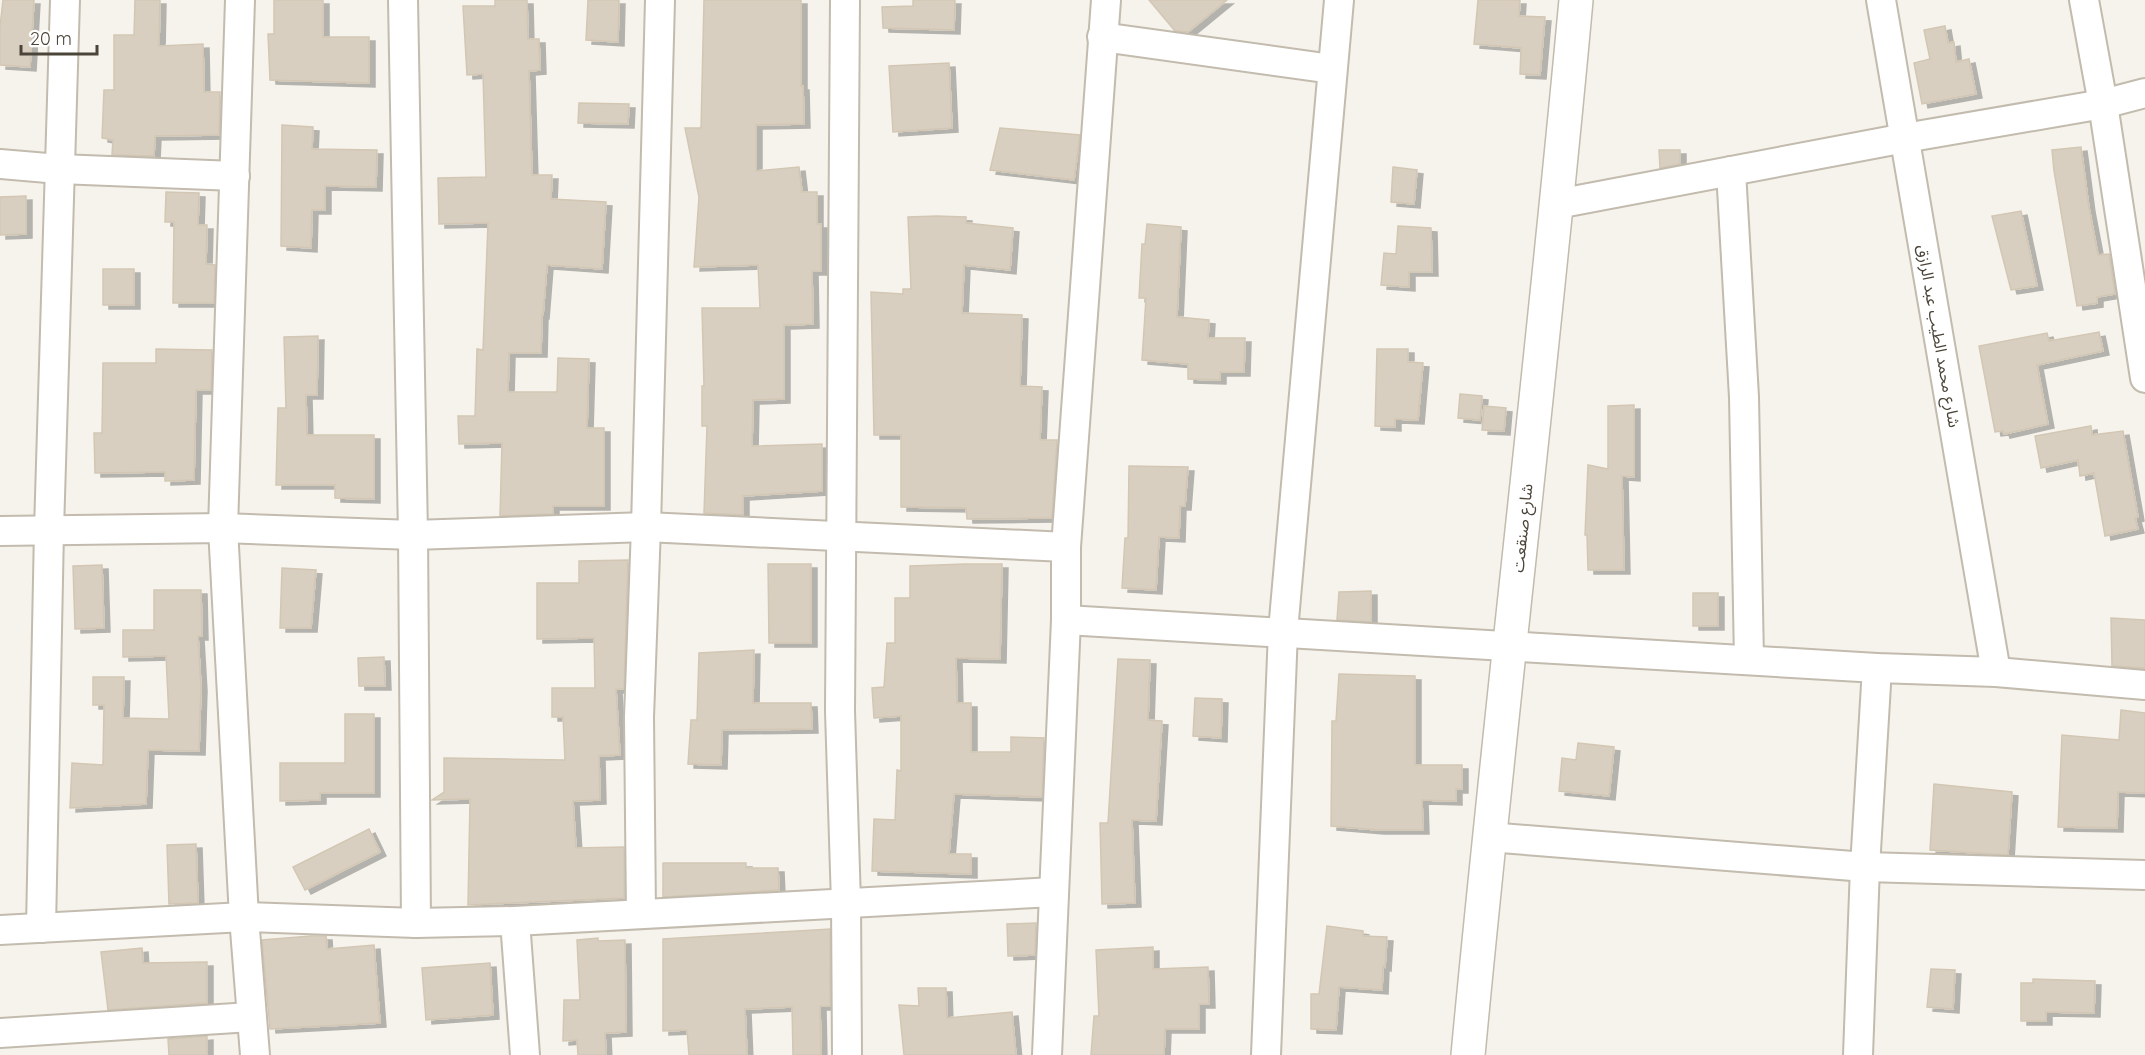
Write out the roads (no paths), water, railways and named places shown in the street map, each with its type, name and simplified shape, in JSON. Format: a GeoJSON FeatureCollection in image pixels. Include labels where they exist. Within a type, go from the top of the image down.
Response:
{"type":"FeatureCollection","features":[{"type":"Feature","properties":{"kind":"street"},"geometry":{"type":"LineString","coordinates":[[41,928],[49,530],[65,0]]}},
{"type":"Feature","properties":{"kind":"street"},"geometry":{"type":"LineString","coordinates":[[240,0],[224,528],[243,917],[255,1055]]}},
{"type":"Feature","properties":{"kind":"street"},"geometry":{"type":"LineString","coordinates":[[403,0],[413,535],[416,923]]}},
{"type":"Feature","properties":{"kind":"street"},"geometry":{"type":"LineString","coordinates":[[641,914],[639,717],[660,0]]}},
{"type":"Feature","properties":{"kind":"street"},"geometry":{"type":"LineString","coordinates":[[845,0],[840,711],[846,903],[847,1055]]}},
{"type":"Feature","properties":{"kind":"street"},"geometry":{"type":"LineString","coordinates":[[1047,1055],[1066,548],[1106,0]]}},
{"type":"Feature","properties":{"kind":"street"},"geometry":{"type":"LineString","coordinates":[[1266,1055],[1283,632],[1339,0]]}},
{"type":"Feature","properties":{"kind":"street","name":"شارع صنقعت"},"geometry":{"type":"LineString","coordinates":[[1468,1055],[1488,837],[1557,204],[1576,0]]}},
{"type":"Feature","properties":{"kind":"street","name":"شارع محمد الطيب عبد الرازق"},"geometry":{"type":"LineString","coordinates":[[1881,0],[1996,672]]}},
{"type":"Feature","properties":{"kind":"street"},"geometry":{"type":"LineString","coordinates":[[2085,0],[2145,378]]}},
{"type":"Feature","properties":{"kind":"street"},"geometry":{"type":"LineString","coordinates":[[1102,37],[1332,69]]}},
{"type":"Feature","properties":{"kind":"street"},"geometry":{"type":"LineString","coordinates":[[1557,204],[1905,138],[2103,104],[2145,93]]}},
{"type":"Feature","properties":{"kind":"street"},"geometry":{"type":"LineString","coordinates":[[0,164],[59,169],[235,176]]}},
{"type":"Feature","properties":{"kind":"street"},"geometry":{"type":"LineString","coordinates":[[1731,171],[1744,397],[1749,660]]}},
{"type":"Feature","properties":{"kind":"street"},"geometry":{"type":"LineString","coordinates":[[0,531],[224,528],[413,535],[646,527],[1066,548]]}},
{"type":"Feature","properties":{"kind":"street"},"geometry":{"type":"LineString","coordinates":[[1065,620],[1877,668],[1996,672],[2145,685]]}},
{"type":"Feature","properties":{"kind":"street"},"geometry":{"type":"LineString","coordinates":[[1858,1055],[1865,867],[1877,668]]}},
{"type":"Feature","properties":{"kind":"street"},"geometry":{"type":"LineString","coordinates":[[1488,837],[1865,867],[2145,875]]}},
{"type":"Feature","properties":{"kind":"street"},"geometry":{"type":"LineString","coordinates":[[0,930],[243,917],[416,923],[515,921],[1054,892]]}},
{"type":"Feature","properties":{"kind":"street"},"geometry":{"type":"LineString","coordinates":[[515,921],[525,1055]]}},
{"type":"Feature","properties":{"kind":"street"},"geometry":{"type":"LineString","coordinates":[[0,1032],[251,1017]]}}]}
